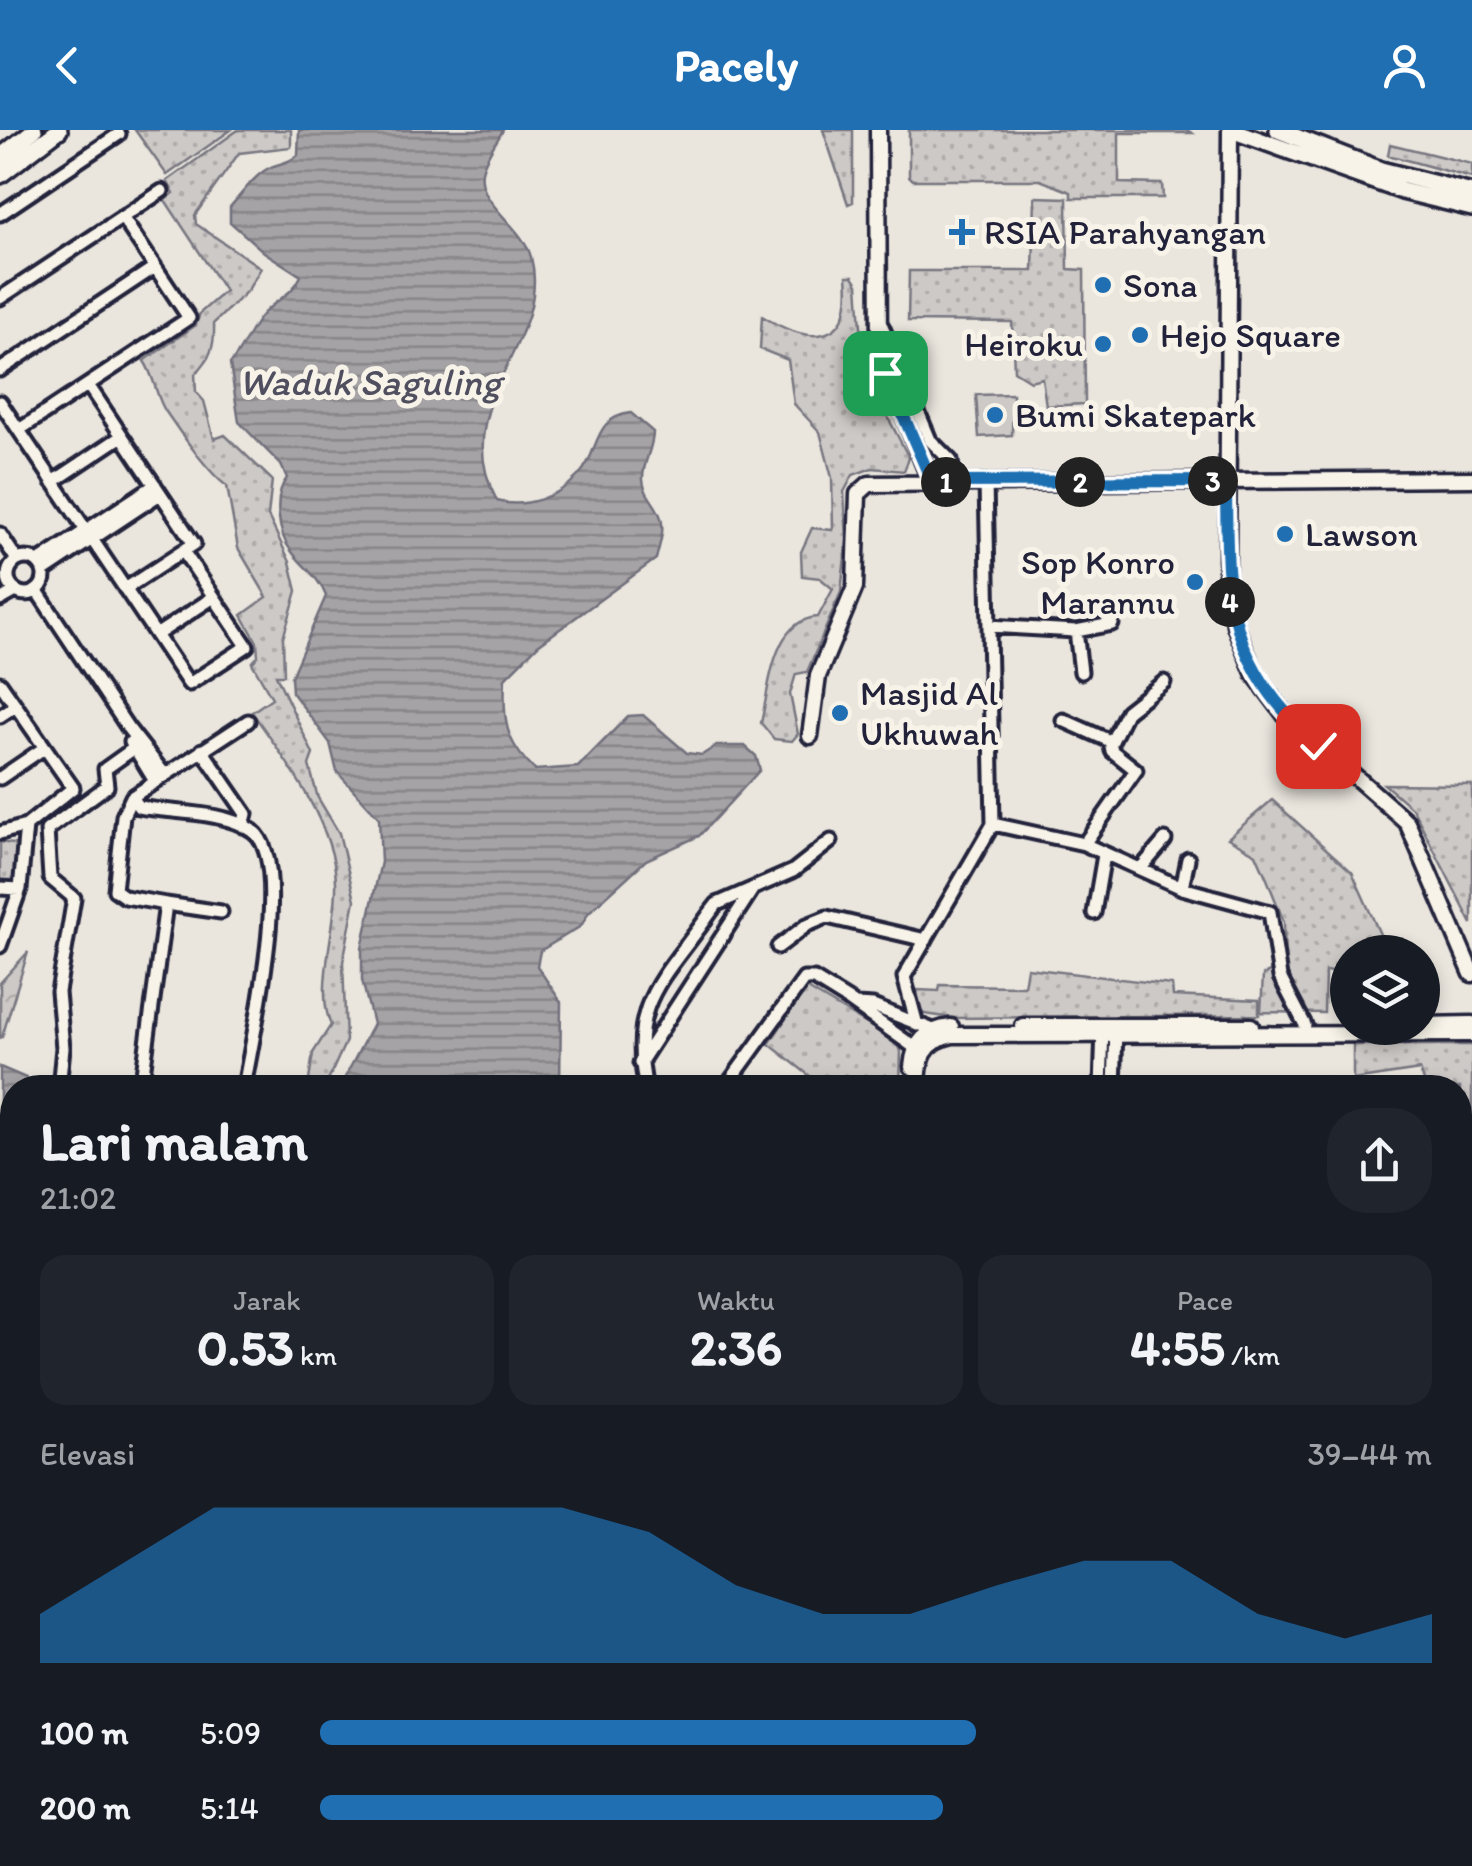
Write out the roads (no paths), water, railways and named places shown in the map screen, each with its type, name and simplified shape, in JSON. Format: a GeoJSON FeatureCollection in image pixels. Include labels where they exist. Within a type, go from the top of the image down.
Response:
{"type":"FeatureCollection","features":[{"type":"Feature","properties":{"kind":"main road"},"geometry":{"type":"LineString","coordinates":[[0,157],[34,130]]}},
{"type":"Feature","properties":{"kind":"main road"},"geometry":{"type":"LineString","coordinates":[[0,175],[59,130]]}},
{"type":"Feature","properties":{"kind":"main road"},"geometry":{"type":"LineString","coordinates":[[1230,130],[1472,208]]}},
{"type":"Feature","properties":{"kind":"main road"},"geometry":{"type":"LineString","coordinates":[[1278,130],[1378,176],[1472,193]]}},
{"type":"Feature","properties":{"kind":"street"},"geometry":{"type":"LineString","coordinates":[[878,130],[880,361],[932,482]]}},
{"type":"Feature","properties":{"kind":"street"},"geometry":{"type":"LineString","coordinates":[[1230,130],[1226,481],[1230,602],[1255,675],[1284,715],[1407,822],[1472,978]]}},
{"type":"Feature","properties":{"kind":"street"},"geometry":{"type":"LineString","coordinates":[[0,214],[119,134]]}},
{"type":"Feature","properties":{"kind":"street"},"geometry":{"type":"LineString","coordinates":[[0,298],[162,190]]}},
{"type":"Feature","properties":{"kind":"street"},"geometry":{"type":"LineString","coordinates":[[19,430],[189,318],[122,218]]}},
{"type":"Feature","properties":{"kind":"street"},"geometry":{"type":"LineString","coordinates":[[0,370],[155,267]]}},
{"type":"Feature","properties":{"kind":"street"},"geometry":{"type":"LineString","coordinates":[[879,320],[930,440],[951,461],[954,482]]}},
{"type":"Feature","properties":{"kind":"street"},"geometry":{"type":"LineString","coordinates":[[88,385],[194,544],[125,589]]}},
{"type":"Feature","properties":{"kind":"street"},"geometry":{"type":"LineString","coordinates":[[0,402],[190,684],[247,646],[183,551]]}},
{"type":"Feature","properties":{"kind":"street"},"geometry":{"type":"LineString","coordinates":[[53,482],[122,436]]}},
{"type":"Feature","properties":{"kind":"street"},"geometry":{"type":"LineString","coordinates":[[810,736],[818,676],[854,587],[858,494],[869,484],[1472,480]]}},
{"type":"Feature","properties":{"kind":"street"},"geometry":{"type":"LineString","coordinates":[[916,1025],[902,984],[993,824],[986,482]]}},
{"type":"Feature","properties":{"kind":"street"},"geometry":{"type":"LineString","coordinates":[[0,534],[17,560],[41,566],[158,489]]}},
{"type":"Feature","properties":{"kind":"street"},"geometry":{"type":"LineString","coordinates":[[0,600],[17,560]]}},
{"type":"Feature","properties":{"kind":"street"},"geometry":{"type":"LineString","coordinates":[[36,591],[44,580],[41,566]]}},
{"type":"Feature","properties":{"kind":"street"},"geometry":{"type":"LineString","coordinates":[[8,587],[36,591],[160,778]]}},
{"type":"Feature","properties":{"kind":"street"},"geometry":{"type":"LineString","coordinates":[[156,635],[214,597]]}},
{"type":"Feature","properties":{"kind":"street"},"geometry":{"type":"LineString","coordinates":[[989,626],[1076,630],[1112,624]]}},
{"type":"Feature","properties":{"kind":"street"},"geometry":{"type":"LineString","coordinates":[[1076,630],[1081,672]]}},
{"type":"Feature","properties":{"kind":"street"},"geometry":{"type":"LineString","coordinates":[[1084,844],[1136,771],[1112,750],[1111,743],[1127,711],[1164,682]]}},
{"type":"Feature","properties":{"kind":"street"},"geometry":{"type":"LineString","coordinates":[[0,684],[73,788],[26,826],[0,834]]}},
{"type":"Feature","properties":{"kind":"street"},"geometry":{"type":"LineString","coordinates":[[0,716],[15,706]]}},
{"type":"Feature","properties":{"kind":"street"},"geometry":{"type":"LineString","coordinates":[[1064,720],[1111,743]]}},
{"type":"Feature","properties":{"kind":"street"},"geometry":{"type":"LineString","coordinates":[[220,912],[125,898],[115,890],[122,816],[132,797],[248,721]]}},
{"type":"Feature","properties":{"kind":"street"},"geometry":{"type":"LineString","coordinates":[[128,728],[133,749],[160,778]]}},
{"type":"Feature","properties":{"kind":"street"},"geometry":{"type":"LineString","coordinates":[[0,778],[44,748]]}},
{"type":"Feature","properties":{"kind":"street"},"geometry":{"type":"LineString","coordinates":[[61,1075],[64,1048],[58,992],[74,898],[50,878],[48,830],[107,786],[105,769],[133,749]]}},
{"type":"Feature","properties":{"kind":"street"},"geometry":{"type":"LineString","coordinates":[[202,750],[246,814],[243,826]]}},
{"type":"Feature","properties":{"kind":"street"},"geometry":{"type":"LineString","coordinates":[[132,797],[139,807],[243,826],[265,844],[274,890],[246,1075]]}},
{"type":"Feature","properties":{"kind":"street"},"geometry":{"type":"LineString","coordinates":[[993,824],[1084,844],[1182,888],[1270,912],[1280,977],[1305,1025]]}},
{"type":"Feature","properties":{"kind":"street"},"geometry":{"type":"LineString","coordinates":[[1,941],[20,889],[26,826]]}},
{"type":"Feature","properties":{"kind":"street"},"geometry":{"type":"LineString","coordinates":[[1142,868],[1165,840]]}},
{"type":"Feature","properties":{"kind":"street"},"geometry":{"type":"LineString","coordinates":[[643,1075],[637,1039],[647,1004],[717,904],[792,871],[832,841]]}},
{"type":"Feature","properties":{"kind":"street"},"geometry":{"type":"LineString","coordinates":[[1094,914],[1104,854]]}},
{"type":"Feature","properties":{"kind":"street"},"geometry":{"type":"LineString","coordinates":[[1182,888],[1188,859]]}},
{"type":"Feature","properties":{"kind":"street"},"geometry":{"type":"LineString","coordinates":[[0,888],[20,889]]}},
{"type":"Feature","properties":{"kind":"street"},"geometry":{"type":"LineString","coordinates":[[640,1062],[752,890]]}},
{"type":"Feature","properties":{"kind":"street"},"geometry":{"type":"LineString","coordinates":[[144,1075],[166,904]]}},
{"type":"Feature","properties":{"kind":"street"},"geometry":{"type":"LineString","coordinates":[[778,947],[807,925],[827,917],[926,940]]}},
{"type":"Feature","properties":{"kind":"street"},"geometry":{"type":"LineString","coordinates":[[734,1075],[804,979],[814,979],[856,1005],[866,1015],[899,1032],[919,1051]]}},
{"type":"Feature","properties":{"kind":"street"},"geometry":{"type":"LineString","coordinates":[[856,1005],[872,1006],[942,1033],[1330,1025]]}},
{"type":"Feature","properties":{"kind":"street"},"geometry":{"type":"LineString","coordinates":[[1469,1029],[1472,1008]]}},
{"type":"Feature","properties":{"kind":"street"},"geometry":{"type":"LineString","coordinates":[[1440,1027],[1469,1029]]}},
{"type":"Feature","properties":{"kind":"street"},"geometry":{"type":"LineString","coordinates":[[1109,1030],[1469,1029]]}},
{"type":"Feature","properties":{"kind":"street"},"geometry":{"type":"LineString","coordinates":[[1103,1075],[1109,1030]]}},
{"type":"Feature","properties":{"kind":"street"},"geometry":{"type":"LineString","coordinates":[[1109,1030],[1113,1075]]}},
{"type":"Feature","properties":{"kind":"street"},"geometry":{"type":"LineString","coordinates":[[916,1075],[919,1051],[942,1033]]}},
{"type":"Feature","properties":{"kind":"water","name":"Waduk Saguling"},"geometry":{"type":"Polygon","coordinates":[[[299,130],[503,130],[485,161],[482,184],[493,205],[526,246],[534,288],[528,318],[491,403],[483,433],[484,466],[497,501],[530,502],[561,490],[585,467],[603,429],[618,416],[631,413],[653,432],[643,480],[662,523],[656,559],[538,645],[505,678],[505,717],[511,739],[525,760],[535,770],[578,767],[628,716],[643,715],[687,753],[702,755],[716,746],[745,746],[756,756],[760,770],[699,836],[646,860],[589,912],[581,926],[540,951],[537,966],[561,1002],[560,1075],[346,1075],[373,1024],[362,980],[362,948],[381,862],[379,818],[337,772],[330,743],[292,692],[291,677],[326,596],[283,535],[278,504],[287,478],[281,465],[239,422],[230,364],[261,316],[301,276],[264,252],[230,222],[230,207],[262,172],[298,155],[299,130]]]}},
{"type":"Feature","properties":{"kind":"water"},"geometry":{"type":"Polygon","coordinates":[[[0,1067],[19,1075],[0,1075],[0,1067]]]}},
{"type":"Feature","properties":{"kind":"place","name":"RSIA Parahyangan"},"geometry":{"type":"Point","coordinates":[962,232]}},
{"type":"Feature","properties":{"kind":"place","name":"Sona"},"geometry":{"type":"Point","coordinates":[1103,285]}},
{"type":"Feature","properties":{"kind":"place","name":"Hejo Square"},"geometry":{"type":"Point","coordinates":[1140,335]}},
{"type":"Feature","properties":{"kind":"place","name":"Heiroku"},"geometry":{"type":"Point","coordinates":[1103,344]}},
{"type":"Feature","properties":{"kind":"place","name":"Bumi Skatepark"},"geometry":{"type":"Point","coordinates":[995,415]}},
{"type":"Feature","properties":{"kind":"place","name":"Lawson"},"geometry":{"type":"Point","coordinates":[1285,534]}},
{"type":"Feature","properties":{"kind":"place","name":"Sop Konro Marannu"},"geometry":{"type":"Point","coordinates":[1195,582]}},
{"type":"Feature","properties":{"kind":"place","name":"Masjid Al Ukhuwah"},"geometry":{"type":"Point","coordinates":[840,713]}}]}
